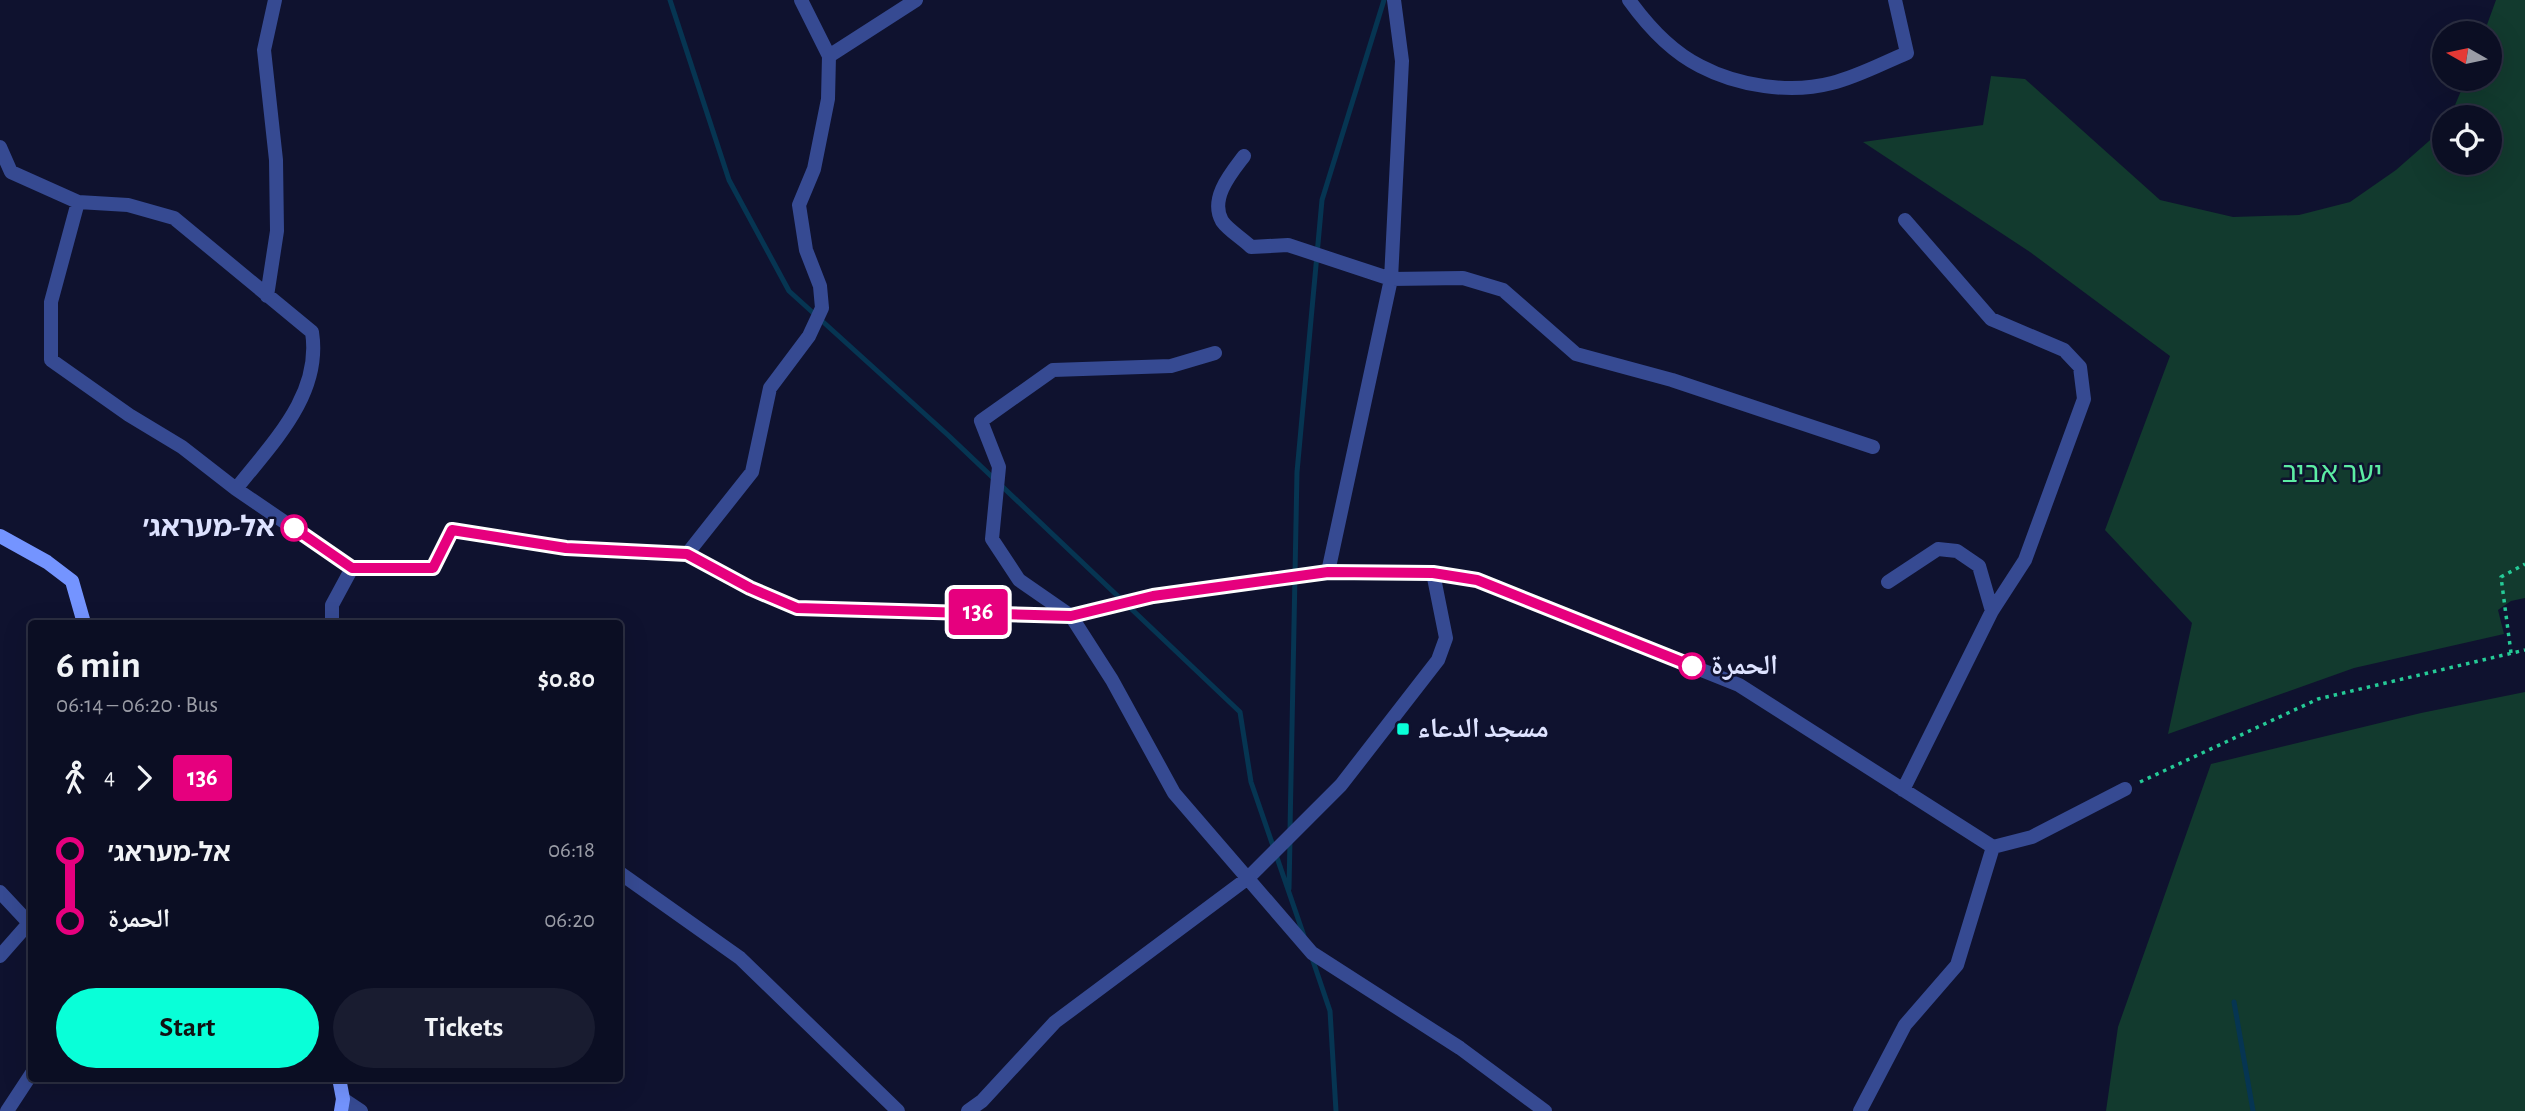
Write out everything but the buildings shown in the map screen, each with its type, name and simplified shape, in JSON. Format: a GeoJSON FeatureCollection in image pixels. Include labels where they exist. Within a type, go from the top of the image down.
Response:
{"type":"FeatureCollection","features":[{"type":"Feature","properties":{"kind":"street"},"geometry":{"type":"LineString","coordinates":[[267,296],[277,231],[276,160],[264,50],[275,0]]}},
{"type":"Feature","properties":{"kind":"street"},"geometry":{"type":"LineString","coordinates":[[687,554],[752,472],[770,388],[809,336],[822,308],[820,286],[806,250],[799,205],[814,169],[828,99],[829,56],[802,0]]}},
{"type":"Feature","properties":{"kind":"street"},"geometry":{"type":"LineString","coordinates":[[829,56],[916,0]]}},
{"type":"Feature","properties":{"kind":"street"},"geometry":{"type":"LineString","coordinates":[[1328,572],[1391,279],[1402,61],[1394,0]]}},
{"type":"Feature","properties":{"kind":"street"},"geometry":{"type":"LineString","coordinates":[[1629,0],[1669,45],[1700,66],[1739,81],[1785,88],[1831,83],[1907,53],[1895,0]]}},
{"type":"Feature","properties":{"kind":"street"},"geometry":{"type":"LineString","coordinates":[[0,148],[10,172],[78,202],[128,205],[174,218],[312,332],[315,349],[302,400],[283,430],[236,489]]}},
{"type":"Feature","properties":{"kind":"street"},"geometry":{"type":"LineString","coordinates":[[1244,156],[1224,183],[1219,202],[1222,220],[1251,247],[1288,244],[1391,279],[1463,278],[1503,290],[1576,354],[1672,380],[1873,447]]}},
{"type":"Feature","properties":{"kind":"street"},"geometry":{"type":"LineString","coordinates":[[78,202],[51,302],[51,360],[128,415],[182,447],[236,489],[352,568],[433,568],[452,530],[566,548],[687,554],[750,588],[797,608],[1071,616],[1153,596],[1328,572],[1433,573],[1477,580],[1739,685],[1993,847],[2032,837],[2125,789]]}},
{"type":"Feature","properties":{"kind":"street"},"geometry":{"type":"LineString","coordinates":[[1903,790],[1992,611],[2025,561],[2084,399],[2080,366],[2064,349],[1991,319],[1905,220]]}},
{"type":"Feature","properties":{"kind":"street"},"geometry":{"type":"LineString","coordinates":[[1215,353],[1171,366],[1053,370],[981,421],[999,467],[992,539],[1019,580],[1071,616],[1112,680],[1174,793],[1312,953],[1460,1048],[1545,1111]]}},
{"type":"Feature","properties":{"kind":"street"},"geometry":{"type":"LineString","coordinates":[[0,536],[47,562],[72,581],[83,620]]}},
{"type":"Feature","properties":{"kind":"street"},"geometry":{"type":"LineString","coordinates":[[1888,582],[1938,549],[1957,551],[1979,566],[1992,611]]}},
{"type":"Feature","properties":{"kind":"street"},"geometry":{"type":"LineString","coordinates":[[332,620],[332,605],[352,568]]}},
{"type":"Feature","properties":{"kind":"street"},"geometry":{"type":"LineString","coordinates":[[968,1111],[982,1101],[1055,1022],[1248,878],[1342,785],[1438,660],[1446,638],[1433,573]]}},
{"type":"Feature","properties":{"kind":"street"},"geometry":{"type":"LineString","coordinates":[[1860,1111],[1905,1025],[1957,965],[1993,847]]}},
{"type":"Feature","properties":{"kind":"street"},"geometry":{"type":"LineString","coordinates":[[623,875],[740,958],[898,1111]]}},
{"type":"Feature","properties":{"kind":"street"},"geometry":{"type":"LineString","coordinates":[[0,892],[28,922]]}},
{"type":"Feature","properties":{"kind":"street"},"geometry":{"type":"LineString","coordinates":[[0,956],[28,926]]}},
{"type":"Feature","properties":{"kind":"street"},"geometry":{"type":"LineString","coordinates":[[7,1111],[28,1079]]}},
{"type":"Feature","properties":{"kind":"street"},"geometry":{"type":"LineString","coordinates":[[339,1082],[342,1105],[361,1111]]}},
{"type":"Feature","properties":{"kind":"path"},"geometry":{"type":"LineString","coordinates":[[2511,653],[2501,577],[2525,564]]}},
{"type":"Feature","properties":{"kind":"path"},"geometry":{"type":"LineString","coordinates":[[2125,789],[2318,699],[2525,650]]}},
{"type":"Feature","properties":{"kind":"green space","name":"יער אביב"},"geometry":{"type":"Polygon","coordinates":[[[2496,0],[2525,0],[2525,598],[2511,601],[2498,610],[2504,634],[2354,668],[2168,734],[2192,623],[2105,530],[2170,356],[2030,252],[1863,142],[1983,125],[1991,76],[2025,79],[2160,200],[2233,217],[2299,215],[2350,202],[2396,170],[2432,138],[2432,175],[2502,175],[2502,105],[2455,105],[2461,91],[2502,91],[2502,21],[2488,21],[2496,0]]]}},
{"type":"Feature","properties":{"kind":"green space"},"geometry":{"type":"Polygon","coordinates":[[[2525,692],[2525,1111],[2106,1111],[2118,1027],[2211,764],[2421,713],[2525,692]]]}},
{"type":"Feature","properties":{"kind":"waterway"},"geometry":{"type":"LineString","coordinates":[[670,0],[729,180],[789,291],[949,436],[1240,712],[1251,782],[1304,936]]}},
{"type":"Feature","properties":{"kind":"waterway"},"geometry":{"type":"LineString","coordinates":[[1290,830],[1297,472],[1322,200],[1384,0]]}},
{"type":"Feature","properties":{"kind":"waterway"},"geometry":{"type":"LineString","coordinates":[[1289,889],[1290,839]]}},
{"type":"Feature","properties":{"kind":"waterway"},"geometry":{"type":"LineString","coordinates":[[1311,955],[1330,1011],[1336,1111]]}},
{"type":"Feature","properties":{"kind":"waterway"},"geometry":{"type":"LineString","coordinates":[[2234,1002],[2253,1111]]}},
{"type":"Feature","properties":{"kind":"bus line","name":"136"},"geometry":{"type":"LineString","coordinates":[[294,528],[352,568],[433,568],[452,530],[566,548],[687,554],[750,588],[797,608],[1071,616],[1153,596],[1328,572],[1433,573],[1477,580],[1692,666]]}},
{"type":"Feature","properties":{"kind":"place","name":"אל-מעראג׳"},"geometry":{"type":"Point","coordinates":[294,528]}},
{"type":"Feature","properties":{"kind":"place","name":"الحمرة"},"geometry":{"type":"Point","coordinates":[1692,666]}},
{"type":"Feature","properties":{"kind":"place","name":"مسجد الدعاء"},"geometry":{"type":"Point","coordinates":[1403,729]}}]}
